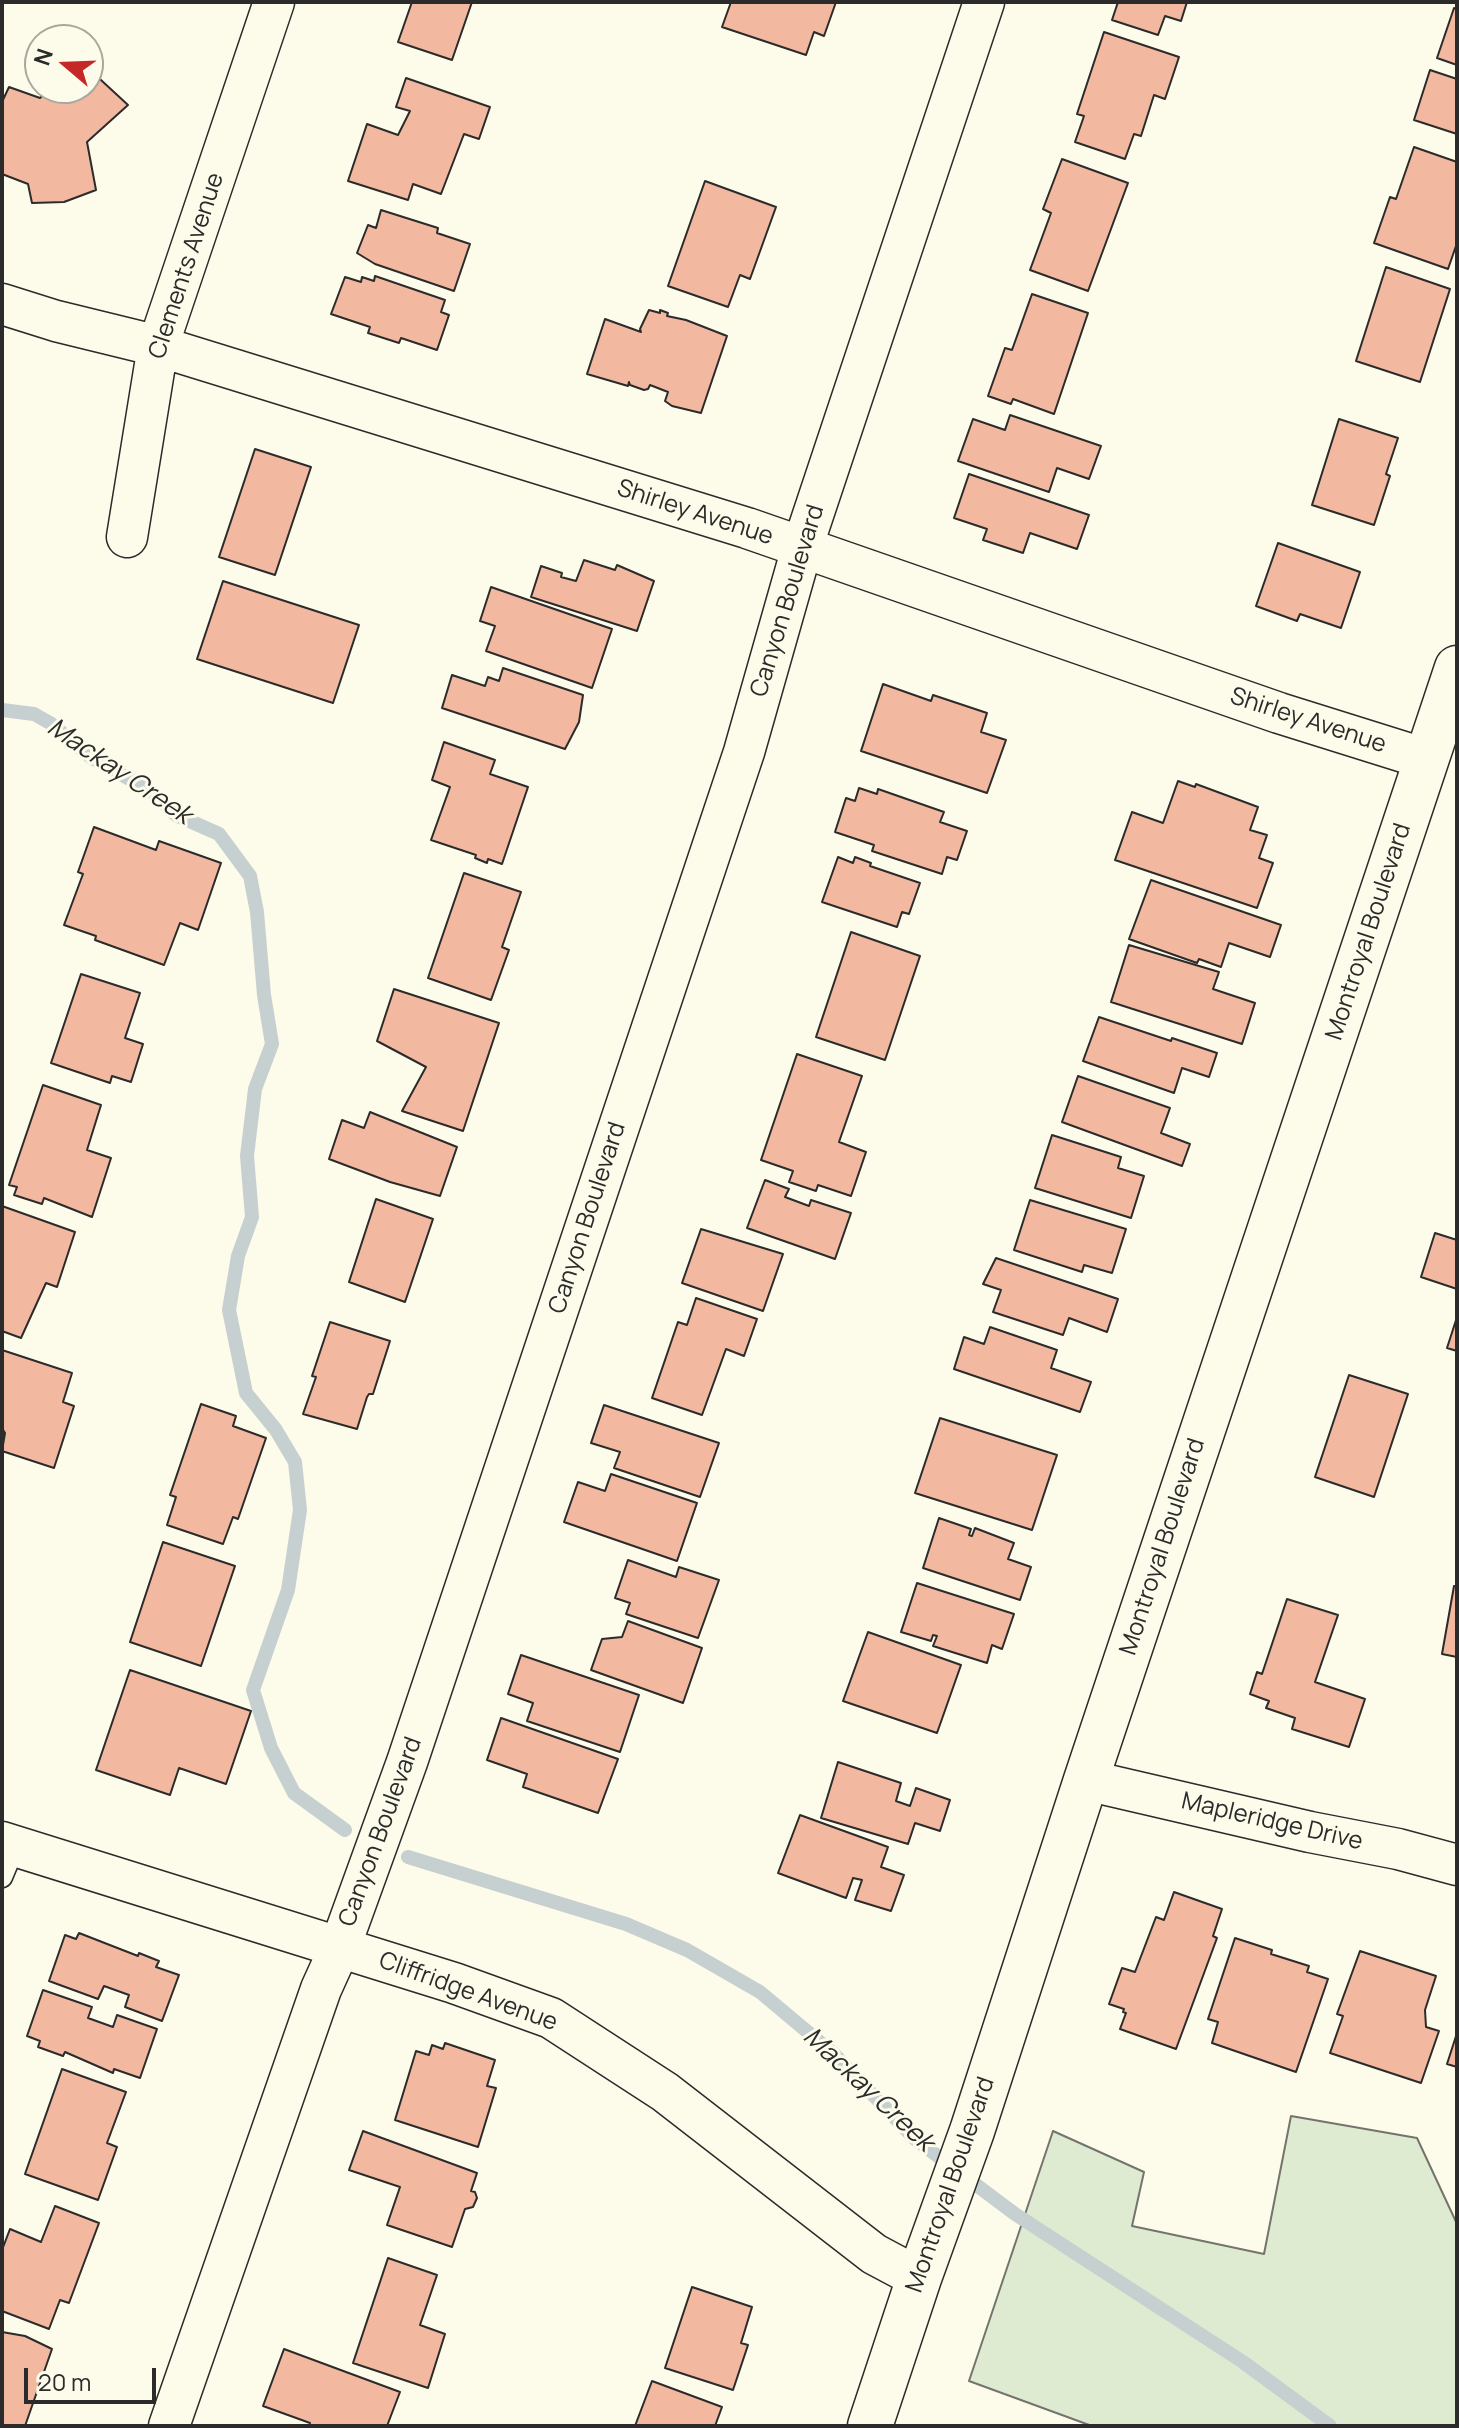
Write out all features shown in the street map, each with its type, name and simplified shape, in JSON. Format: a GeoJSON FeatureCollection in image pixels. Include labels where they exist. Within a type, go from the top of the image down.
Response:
{"type":"FeatureCollection","features":[{"type":"Feature","properties":{"kind":"street","name":"Clements Avenue"},"geometry":{"type":"LineString","coordinates":[[127,537],[158,346],[274,2]]}},
{"type":"Feature","properties":{"kind":"street","name":"Canyon Boulevard"},"geometry":{"type":"LineString","coordinates":[[169,2426],[321,1989],[340,1947],[407,1762],[744,752],[802,548],[984,2]]}},
{"type":"Feature","properties":{"kind":"street","name":"Shirley Avenue"},"geometry":{"type":"LineString","coordinates":[[2,304],[158,346],[747,528],[1279,713],[1426,759]]}},
{"type":"Feature","properties":{"kind":"street","name":"Montroyal Boulevard"},"geometry":{"type":"LineString","coordinates":[[870,2426],[972,2131],[1457,668]]}},
{"type":"Feature","properties":{"kind":"street","name":"Mapleridge Drive"},"geometry":{"type":"LineString","coordinates":[[1086,1780],[1310,1832],[1398,1849],[1457,1865]]}},
{"type":"Feature","properties":{"kind":"street","name":"Cliffridge Avenue"},"geometry":{"type":"LineString","coordinates":[[6,1855],[340,1947],[551,2018],[665,2092],[874,2254],[919,2278]]}},
{"type":"Feature","properties":{"kind":"green space"},"geometry":{"type":"Polygon","coordinates":[[[1291,2116],[1417,2138],[1457,2224],[1457,2426],[1092,2426],[969,2381],[1053,2131],[1144,2172],[1132,2226],[1264,2254],[1291,2116]]]}},
{"type":"Feature","properties":{"kind":"building"},"geometry":{"type":"Polygon","coordinates":[[[412,2],[472,2],[452,60],[398,42],[412,2]]]}},
{"type":"Feature","properties":{"kind":"building"},"geometry":{"type":"Polygon","coordinates":[[[731,2],[836,2],[824,36],[814,32],[806,55],[722,27],[731,2]]]}},
{"type":"Feature","properties":{"kind":"building"},"geometry":{"type":"Polygon","coordinates":[[[1118,2],[1187,2],[1181,21],[1165,16],[1158,35],[1112,20],[1118,2]]]}},
{"type":"Feature","properties":{"kind":"building"},"geometry":{"type":"Polygon","coordinates":[[[1454,8],[1457,9],[1457,65],[1437,58],[1454,8]]]}},
{"type":"Feature","properties":{"kind":"building"},"geometry":{"type":"Polygon","coordinates":[[[1104,32],[1179,57],[1165,99],[1154,95],[1141,136],[1134,134],[1125,159],[1075,142],[1084,116],[1077,114],[1104,32]]]}},
{"type":"Feature","properties":{"kind":"building"},"geometry":{"type":"Polygon","coordinates":[[[1430,70],[1457,79],[1457,134],[1414,120],[1430,70]]]}},
{"type":"Feature","properties":{"kind":"building"},"geometry":{"type":"Polygon","coordinates":[[[406,78],[490,107],[479,139],[464,134],[441,194],[413,184],[408,200],[348,181],[367,124],[398,135],[410,111],[396,107],[406,78]]]}},
{"type":"Feature","properties":{"kind":"building"},"geometry":{"type":"Polygon","coordinates":[[[104,83],[128,105],[87,142],[96,190],[64,202],[32,203],[28,184],[2,174],[2,102],[9,87],[24,92],[24,104],[104,104],[104,83]]]}},
{"type":"Feature","properties":{"kind":"building"},"geometry":{"type":"Polygon","coordinates":[[[1414,147],[1457,162],[1457,243],[1448,269],[1374,243],[1390,197],[1396,199],[1414,147]]]}},
{"type":"Feature","properties":{"kind":"building"},"geometry":{"type":"Polygon","coordinates":[[[1062,159],[1128,183],[1088,291],[1030,270],[1051,213],[1043,209],[1062,159]]]}},
{"type":"Feature","properties":{"kind":"building"},"geometry":{"type":"Polygon","coordinates":[[[705,181],[776,207],[750,279],[740,275],[728,307],[668,286],[705,181]]]}},
{"type":"Feature","properties":{"kind":"building"},"geometry":{"type":"Polygon","coordinates":[[[381,210],[438,228],[437,233],[470,244],[454,291],[375,264],[357,253],[368,225],[376,228],[381,210]]]}},
{"type":"Feature","properties":{"kind":"building"},"geometry":{"type":"Polygon","coordinates":[[[1386,267],[1450,289],[1420,382],[1356,361],[1386,267]]]}},
{"type":"Feature","properties":{"kind":"building"},"geometry":{"type":"Polygon","coordinates":[[[375,276],[445,300],[441,312],[449,315],[437,350],[401,338],[399,343],[368,333],[370,327],[331,314],[345,277],[361,282],[362,277],[374,281],[375,276]]]}},
{"type":"Feature","properties":{"kind":"building"},"geometry":{"type":"Polygon","coordinates":[[[1032,294],[1088,313],[1054,414],[1013,399],[1011,404],[988,396],[1005,348],[1012,350],[1032,294]]]}},
{"type":"Feature","properties":{"kind":"building"},"geometry":{"type":"Polygon","coordinates":[[[649,310],[660,313],[660,310],[668,313],[667,316],[727,336],[701,413],[672,406],[665,401],[668,392],[650,385],[644,390],[629,382],[628,386],[587,374],[605,319],[641,332],[649,310]]]}},
{"type":"Feature","properties":{"kind":"building"},"geometry":{"type":"Polygon","coordinates":[[[1010,415],[1101,446],[1089,479],[1057,468],[1049,492],[958,461],[973,419],[1005,430],[1010,415]]]}},
{"type":"Feature","properties":{"kind":"building"},"geometry":{"type":"Polygon","coordinates":[[[1339,419],[1398,438],[1374,525],[1312,505],[1339,419]]]}},
{"type":"Feature","properties":{"kind":"building"},"geometry":{"type":"Polygon","coordinates":[[[255,449],[311,467],[275,575],[219,557],[255,449]]]}},
{"type":"Feature","properties":{"kind":"building"},"geometry":{"type":"Polygon","coordinates":[[[969,474],[1089,515],[1077,549],[1030,533],[1023,553],[983,540],[987,529],[954,518],[969,474]]]}},
{"type":"Feature","properties":{"kind":"building"},"geometry":{"type":"Polygon","coordinates":[[[1278,543],[1360,572],[1341,628],[1300,614],[1297,621],[1256,606],[1278,543]]]}},
{"type":"Feature","properties":{"kind":"building"},"geometry":{"type":"Polygon","coordinates":[[[584,560],[615,570],[617,565],[654,581],[637,631],[531,597],[541,566],[576,581],[584,560]]]}},
{"type":"Feature","properties":{"kind":"building"},"geometry":{"type":"Polygon","coordinates":[[[223,581],[359,625],[333,703],[197,659],[223,581]]]}},
{"type":"Feature","properties":{"kind":"building"},"geometry":{"type":"Polygon","coordinates":[[[491,587],[612,629],[592,688],[486,651],[495,626],[480,621],[491,587]]]}},
{"type":"Feature","properties":{"kind":"building"},"geometry":{"type":"Polygon","coordinates":[[[503,668],[583,695],[579,722],[565,749],[442,708],[452,675],[485,686],[488,677],[499,681],[503,668]]]}},
{"type":"Feature","properties":{"kind":"building"},"geometry":{"type":"Polygon","coordinates":[[[883,684],[931,701],[933,695],[987,713],[981,732],[1006,740],[987,793],[861,751],[883,684]]]}},
{"type":"Feature","properties":{"kind":"building"},"geometry":{"type":"Polygon","coordinates":[[[444,742],[495,760],[490,774],[528,787],[502,864],[488,859],[487,863],[475,858],[476,855],[431,840],[450,787],[432,780],[444,742]]]}},
{"type":"Feature","properties":{"kind":"building"},"geometry":{"type":"Polygon","coordinates":[[[1178,781],[1195,787],[1196,784],[1258,807],[1250,830],[1267,835],[1259,858],[1273,863],[1257,908],[1115,860],[1132,812],[1163,823],[1178,781]]]}},
{"type":"Feature","properties":{"kind":"building"},"geometry":{"type":"Polygon","coordinates":[[[859,788],[877,794],[878,789],[944,812],[940,822],[967,831],[957,860],[947,857],[942,874],[872,851],[874,845],[835,832],[846,798],[855,801],[859,788]]]}},
{"type":"Feature","properties":{"kind":"building"},"geometry":{"type":"Polygon","coordinates":[[[94,827],[156,850],[159,841],[221,863],[198,930],[180,923],[164,965],[95,940],[96,936],[64,925],[83,874],[78,872],[94,827]]]}},
{"type":"Feature","properties":{"kind":"building"},"geometry":{"type":"Polygon","coordinates":[[[838,857],[853,863],[855,857],[871,863],[870,866],[920,883],[909,914],[902,912],[897,927],[822,902],[838,857]]]}},
{"type":"Feature","properties":{"kind":"building"},"geometry":{"type":"Polygon","coordinates":[[[464,873],[521,892],[502,947],[509,950],[491,1000],[428,978],[464,873]]]}},
{"type":"Feature","properties":{"kind":"building"},"geometry":{"type":"Polygon","coordinates":[[[1151,880],[1281,925],[1270,957],[1229,943],[1221,967],[1199,959],[1197,963],[1129,939],[1151,880]]]}},
{"type":"Feature","properties":{"kind":"building"},"geometry":{"type":"Polygon","coordinates":[[[851,932],[920,956],[885,1060],[816,1037],[851,932]]]}},
{"type":"Feature","properties":{"kind":"building"},"geometry":{"type":"Polygon","coordinates":[[[1129,945],[1219,972],[1213,989],[1255,1003],[1242,1044],[1111,1002],[1129,945]]]}},
{"type":"Feature","properties":{"kind":"building"},"geometry":{"type":"Polygon","coordinates":[[[81,974],[140,993],[125,1038],[143,1044],[131,1082],[112,1076],[110,1083],[51,1063],[81,974]]]}},
{"type":"Feature","properties":{"kind":"building"},"geometry":{"type":"Polygon","coordinates":[[[394,989],[499,1023],[463,1131],[402,1111],[426,1067],[377,1041],[394,989]]]}},
{"type":"Feature","properties":{"kind":"building"},"geometry":{"type":"Polygon","coordinates":[[[1099,1017],[1217,1053],[1209,1077],[1182,1068],[1174,1093],[1083,1061],[1099,1017]]]}},
{"type":"Feature","properties":{"kind":"building"},"geometry":{"type":"Polygon","coordinates":[[[797,1054],[862,1076],[839,1142],[866,1152],[851,1196],[818,1185],[816,1191],[789,1182],[793,1171],[761,1160],[797,1054]]]}},
{"type":"Feature","properties":{"kind":"building"},"geometry":{"type":"Polygon","coordinates":[[[1078,1076],[1170,1108],[1161,1133],[1190,1144],[1182,1166],[1062,1122],[1078,1076]]]}},
{"type":"Feature","properties":{"kind":"building"},"geometry":{"type":"Polygon","coordinates":[[[43,1085],[101,1105],[87,1150],[111,1158],[92,1217],[44,1198],[42,1204],[14,1195],[17,1187],[9,1185],[43,1085]]]}},
{"type":"Feature","properties":{"kind":"building"},"geometry":{"type":"Polygon","coordinates":[[[370,1112],[457,1147],[440,1196],[390,1182],[329,1159],[342,1120],[364,1128],[370,1112]]]}},
{"type":"Feature","properties":{"kind":"building"},"geometry":{"type":"Polygon","coordinates":[[[1052,1135],[1121,1157],[1118,1168],[1144,1176],[1131,1218],[1035,1188],[1052,1135]]]}},
{"type":"Feature","properties":{"kind":"building"},"geometry":{"type":"Polygon","coordinates":[[[765,1180],[789,1189],[785,1197],[809,1206],[811,1200],[851,1213],[835,1259],[747,1228],[765,1180]]]}},
{"type":"Feature","properties":{"kind":"building"},"geometry":{"type":"Polygon","coordinates":[[[376,1199],[433,1219],[405,1302],[349,1282],[376,1199]]]}},
{"type":"Feature","properties":{"kind":"building"},"geometry":{"type":"Polygon","coordinates":[[[1030,1200],[1126,1229],[1112,1273],[1084,1265],[1082,1272],[1014,1250],[1030,1200]]]}},
{"type":"Feature","properties":{"kind":"building"},"geometry":{"type":"Polygon","coordinates":[[[2,1206],[75,1232],[57,1287],[46,1283],[21,1338],[2,1331],[2,1206]]]}},
{"type":"Feature","properties":{"kind":"building"},"geometry":{"type":"Polygon","coordinates":[[[701,1229],[783,1254],[763,1311],[682,1283],[701,1229]]]}},
{"type":"Feature","properties":{"kind":"building"},"geometry":{"type":"Polygon","coordinates":[[[1435,1233],[1457,1240],[1457,1289],[1421,1277],[1435,1233]]]}},
{"type":"Feature","properties":{"kind":"building"},"geometry":{"type":"Polygon","coordinates":[[[996,1258],[1118,1299],[1107,1332],[1069,1318],[1063,1335],[993,1312],[1001,1290],[983,1284],[996,1258]]]}},
{"type":"Feature","properties":{"kind":"building"},"geometry":{"type":"Polygon","coordinates":[[[696,1298],[757,1319],[744,1356],[726,1349],[702,1415],[652,1398],[678,1322],[687,1325],[696,1298]]]}},
{"type":"Feature","properties":{"kind":"building"},"geometry":{"type":"Polygon","coordinates":[[[1457,1317],[1457,1351],[1447,1348],[1457,1317]]]}},
{"type":"Feature","properties":{"kind":"building"},"geometry":{"type":"Polygon","coordinates":[[[330,1322],[390,1341],[373,1394],[367,1397],[357,1429],[303,1414],[330,1322]]]}},
{"type":"Feature","properties":{"kind":"building"},"geometry":{"type":"Polygon","coordinates":[[[990,1327],[1057,1350],[1051,1368],[1091,1382],[1080,1412],[954,1369],[964,1337],[984,1344],[990,1327]]]}},
{"type":"Feature","properties":{"kind":"building"},"geometry":{"type":"Polygon","coordinates":[[[2,1350],[72,1373],[63,1402],[74,1406],[54,1468],[2,1451],[5,1433],[2,1428],[2,1350]]]}},
{"type":"Feature","properties":{"kind":"building"},"geometry":{"type":"Polygon","coordinates":[[[1349,1375],[1408,1394],[1374,1497],[1315,1477],[1349,1375]]]}},
{"type":"Feature","properties":{"kind":"building"},"geometry":{"type":"Polygon","coordinates":[[[201,1404],[236,1416],[233,1426],[266,1438],[238,1519],[233,1517],[223,1544],[167,1525],[176,1497],[170,1495],[201,1404]]]}},
{"type":"Feature","properties":{"kind":"building"},"geometry":{"type":"Polygon","coordinates":[[[604,1405],[719,1443],[700,1497],[614,1468],[620,1452],[591,1443],[604,1405]]]}},
{"type":"Feature","properties":{"kind":"building"},"geometry":{"type":"Polygon","coordinates":[[[940,1418],[1057,1455],[1032,1530],[915,1493],[940,1418]]]}},
{"type":"Feature","properties":{"kind":"building"},"geometry":{"type":"Polygon","coordinates":[[[611,1474],[697,1503],[677,1561],[564,1522],[578,1482],[605,1491],[611,1474]]]}},
{"type":"Feature","properties":{"kind":"building"},"geometry":{"type":"Polygon","coordinates":[[[939,1518],[971,1529],[969,1535],[972,1536],[975,1528],[1014,1543],[1008,1559],[1031,1567],[1020,1600],[923,1568],[939,1518]]]}},
{"type":"Feature","properties":{"kind":"building"},"geometry":{"type":"Polygon","coordinates":[[[163,1542],[235,1566],[201,1666],[130,1642],[163,1542]]]}},
{"type":"Feature","properties":{"kind":"building"},"geometry":{"type":"Polygon","coordinates":[[[628,1560],[676,1577],[679,1567],[719,1580],[698,1638],[626,1614],[630,1603],[615,1598],[628,1560]]]}},
{"type":"Feature","properties":{"kind":"building"},"geometry":{"type":"Polygon","coordinates":[[[917,1583],[1014,1614],[1002,1649],[992,1645],[987,1663],[933,1646],[937,1636],[933,1635],[931,1641],[901,1632],[917,1583]]]}},
{"type":"Feature","properties":{"kind":"building"},"geometry":{"type":"Polygon","coordinates":[[[1454,1586],[1457,1586],[1457,1657],[1442,1654],[1454,1586]]]}},
{"type":"Feature","properties":{"kind":"building"},"geometry":{"type":"Polygon","coordinates":[[[1287,1599],[1338,1615],[1315,1682],[1365,1699],[1349,1747],[1292,1729],[1295,1718],[1266,1708],[1269,1701],[1250,1694],[1257,1672],[1262,1674],[1287,1599]]]}},
{"type":"Feature","properties":{"kind":"building"},"geometry":{"type":"Polygon","coordinates":[[[628,1621],[702,1648],[683,1703],[591,1670],[602,1639],[622,1637],[628,1621]]]}},
{"type":"Feature","properties":{"kind":"building"},"geometry":{"type":"Polygon","coordinates":[[[868,1632],[961,1665],[937,1733],[843,1701],[868,1632]]]}},
{"type":"Feature","properties":{"kind":"building"},"geometry":{"type":"Polygon","coordinates":[[[521,1655],[639,1695],[620,1752],[527,1721],[533,1703],[508,1694],[521,1655]]]}},
{"type":"Feature","properties":{"kind":"building"},"geometry":{"type":"Polygon","coordinates":[[[130,1670],[251,1711],[226,1784],[179,1768],[170,1795],[96,1770],[130,1670]]]}},
{"type":"Feature","properties":{"kind":"building"},"geometry":{"type":"Polygon","coordinates":[[[501,1718],[618,1759],[598,1813],[523,1787],[527,1774],[487,1760],[501,1718]]]}},
{"type":"Feature","properties":{"kind":"building"},"geometry":{"type":"Polygon","coordinates":[[[838,1762],[901,1783],[896,1801],[910,1806],[916,1788],[950,1800],[940,1831],[915,1823],[908,1844],[821,1818],[838,1762]]]}},
{"type":"Feature","properties":{"kind":"building"},"geometry":{"type":"Polygon","coordinates":[[[800,1815],[888,1847],[881,1867],[904,1875],[891,1911],[855,1900],[862,1880],[853,1878],[846,1898],[778,1873],[800,1815]]]}},
{"type":"Feature","properties":{"kind":"building"},"geometry":{"type":"Polygon","coordinates":[[[1174,1892],[1222,1909],[1213,1936],[1217,1938],[1176,2049],[1120,2029],[1126,2013],[1124,2009],[1109,2004],[1122,1968],[1135,1972],[1156,1917],[1164,1920],[1174,1892]]]}},
{"type":"Feature","properties":{"kind":"building"},"geometry":{"type":"Polygon","coordinates":[[[79,1933],[159,1961],[156,1967],[179,1975],[162,2021],[125,2007],[129,1995],[104,1986],[98,1999],[49,1981],[65,1935],[76,1939],[79,1933]]]}},
{"type":"Feature","properties":{"kind":"building"},"geometry":{"type":"Polygon","coordinates":[[[1235,1938],[1309,1966],[1307,1972],[1328,1979],[1296,2072],[1212,2043],[1218,2022],[1208,2019],[1235,1938]]]}},
{"type":"Feature","properties":{"kind":"building"},"geometry":{"type":"Polygon","coordinates":[[[1360,1951],[1436,1976],[1425,2010],[1426,2027],[1439,2031],[1421,2083],[1330,2053],[1343,2016],[1337,2014],[1360,1951]]]}},
{"type":"Feature","properties":{"kind":"building"},"geometry":{"type":"Polygon","coordinates":[[[43,1990],[92,2007],[88,2018],[113,2027],[117,2015],[157,2029],[140,2078],[114,2069],[113,2073],[65,2052],[63,2056],[38,2047],[40,2041],[27,2036],[43,1990]]]}},
{"type":"Feature","properties":{"kind":"building"},"geometry":{"type":"Polygon","coordinates":[[[1457,2033],[1457,2067],[1447,2064],[1457,2033]]]}},
{"type":"Feature","properties":{"kind":"building"},"geometry":{"type":"Polygon","coordinates":[[[445,2043],[495,2060],[487,2086],[496,2088],[478,2147],[395,2120],[416,2051],[429,2055],[432,2045],[443,2049],[445,2043]]]}},
{"type":"Feature","properties":{"kind":"building"},"geometry":{"type":"Polygon","coordinates":[[[62,2069],[126,2092],[107,2143],[117,2147],[98,2200],[25,2174],[62,2069]]]}},
{"type":"Feature","properties":{"kind":"building"},"geometry":{"type":"Polygon","coordinates":[[[363,2131],[477,2173],[471,2191],[477,2198],[473,2207],[465,2209],[452,2247],[387,2225],[400,2187],[349,2170],[363,2131]]]}},
{"type":"Feature","properties":{"kind":"building"},"geometry":{"type":"Polygon","coordinates":[[[55,2206],[99,2223],[69,2303],[60,2300],[49,2329],[2,2311],[2,2250],[10,2229],[41,2242],[55,2206]]]}},
{"type":"Feature","properties":{"kind":"building"},"geometry":{"type":"Polygon","coordinates":[[[388,2258],[437,2275],[420,2325],[445,2334],[428,2388],[353,2363],[388,2258]]]}},
{"type":"Feature","properties":{"kind":"building"},"geometry":{"type":"Polygon","coordinates":[[[692,2287],[752,2307],[741,2343],[748,2345],[733,2390],[665,2368],[692,2287]]]}},
{"type":"Feature","properties":{"kind":"building"},"geometry":{"type":"Polygon","coordinates":[[[2,2332],[25,2336],[52,2349],[25,2426],[2,2426],[2,2332]]]}},
{"type":"Feature","properties":{"kind":"building"},"geometry":{"type":"Polygon","coordinates":[[[284,2349],[400,2392],[387,2426],[309,2426],[310,2423],[263,2406],[284,2349]]]}},
{"type":"Feature","properties":{"kind":"building"},"geometry":{"type":"Polygon","coordinates":[[[652,2381],[722,2407],[715,2426],[635,2426],[652,2381]]]}},
{"type":"Feature","properties":{"kind":"waterway","name":"Mackay Creek"},"geometry":{"type":"LineString","coordinates":[[2,710],[34,714],[50,723],[92,758],[154,793],[176,815],[219,834],[250,876],[272,1044],[255,1089],[247,1156],[252,1217],[238,1256],[229,1310],[246,1393],[276,1430],[295,1462],[300,1510],[288,1590],[253,1690],[271,1748],[294,1793],[345,1830]]}},
{"type":"Feature","properties":{"kind":"waterway","name":"Mackay Creek"},"geometry":{"type":"LineString","coordinates":[[408,1857],[626,1924],[687,1950],[760,1992],[834,2054],[915,2139],[1015,2214],[1243,2362],[1330,2426]]}}]}
